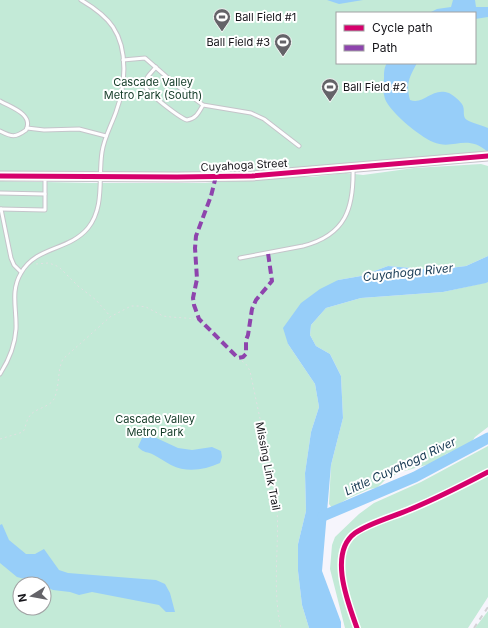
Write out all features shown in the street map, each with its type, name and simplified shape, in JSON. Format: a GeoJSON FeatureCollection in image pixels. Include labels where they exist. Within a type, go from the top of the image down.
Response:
{"type":"FeatureCollection","features":[{"type":"Feature","properties":{"kind":"street","name":"Cuyahoga Street"},"geometry":{"type":"LineString","coordinates":[[0,176],[252,176],[485,156]]}},
{"type":"Feature","properties":{"kind":"lane"},"geometry":{"type":"LineString","coordinates":[[0,374],[11,353],[16,337],[14,301],[15,290],[21,272],[44,252],[72,242],[82,235],[94,220],[98,209],[102,152],[122,90],[123,60],[120,41],[113,28],[104,16],[81,0]]}},
{"type":"Feature","properties":{"kind":"lane"},"geometry":{"type":"LineString","coordinates":[[123,60],[145,58],[176,85],[203,105],[251,113],[264,120],[299,146]]}},
{"type":"Feature","properties":{"kind":"lane"},"geometry":{"type":"LineString","coordinates":[[156,67],[147,78],[145,86],[146,89],[155,97],[187,120],[196,116],[203,105]]}},
{"type":"Feature","properties":{"kind":"lane"},"geometry":{"type":"LineString","coordinates":[[0,101],[22,113],[27,121],[28,128]]}},
{"type":"Feature","properties":{"kind":"lane"},"geometry":{"type":"LineString","coordinates":[[0,131],[13,136],[28,128],[44,130],[79,129],[106,136]]}},
{"type":"Feature","properties":{"kind":"lane"},"geometry":{"type":"LineString","coordinates":[[240,258],[303,246],[313,243],[330,234],[344,218],[351,204],[353,168]]}},
{"type":"Feature","properties":{"kind":"lane"},"geometry":{"type":"LineString","coordinates":[[21,272],[14,265],[11,258],[1,209],[45,210],[45,176]]}},
{"type":"Feature","properties":{"kind":"lane"},"geometry":{"type":"LineString","coordinates":[[0,193],[45,194]]}},
{"type":"Feature","properties":{"kind":"path"},"geometry":{"type":"LineString","coordinates":[[30,263],[55,264],[78,286],[96,300],[109,317]]}},
{"type":"Feature","properties":{"kind":"path"},"geometry":{"type":"LineString","coordinates":[[0,439],[23,432],[27,420],[32,413],[52,402],[58,384],[60,366],[63,359],[109,317],[131,306],[138,306],[146,307],[163,316],[199,319]]}},
{"type":"Feature","properties":{"kind":"green space","name":"Cascade Valley Metro Park (South)"},"geometry":{"type":"Polygon","coordinates":[[[0,0],[488,0],[488,156],[252,176],[0,172],[0,0]]]}},
{"type":"Feature","properties":{"kind":"green space","name":"Cascade Valley Metro Park"},"geometry":{"type":"Polygon","coordinates":[[[481,164],[488,166],[488,256],[466,266],[434,270],[388,266],[361,276],[338,280],[288,344],[315,384],[319,407],[311,432],[305,473],[306,511],[298,544],[298,571],[302,605],[309,628],[0,628],[0,181],[205,183],[278,177],[312,177],[346,173],[363,175],[414,168],[481,164]]]}},
{"type":"Feature","properties":{"kind":"green space"},"geometry":{"type":"Polygon","coordinates":[[[488,282],[488,427],[475,437],[471,443],[446,454],[437,462],[401,472],[386,479],[377,488],[369,489],[332,508],[329,504],[331,465],[343,418],[341,376],[330,354],[316,346],[310,335],[311,325],[326,308],[361,298],[443,292],[488,282]]]}},
{"type":"Feature","properties":{"kind":"green space"},"geometry":{"type":"Polygon","coordinates":[[[488,446],[488,597],[468,628],[345,628],[330,569],[332,545],[335,537],[359,514],[374,503],[421,482],[488,446]]]}},
{"type":"Feature","properties":{"kind":"green space"},"geometry":{"type":"Polygon","coordinates":[[[488,611],[488,628],[475,628],[488,611]]]}},
{"type":"Feature","properties":{"kind":"water"},"geometry":{"type":"Polygon","coordinates":[[[327,0],[363,0],[339,4],[327,0]]]}},
{"type":"Feature","properties":{"kind":"water"},"geometry":{"type":"Polygon","coordinates":[[[453,0],[475,0],[476,7],[488,7],[488,17],[476,19],[476,12],[431,12],[437,9],[451,7],[453,0]]]}},
{"type":"Feature","properties":{"kind":"water"},"geometry":{"type":"Polygon","coordinates":[[[386,64],[416,64],[408,85],[410,100],[420,100],[437,92],[449,93],[453,95],[459,100],[464,108],[465,119],[488,128],[488,152],[480,146],[473,144],[440,144],[420,135],[399,117],[385,99],[383,83],[386,64]]]}},
{"type":"Feature","properties":{"kind":"water","name":"Cuyahoga River"},"geometry":{"type":"Polygon","coordinates":[[[488,256],[488,282],[486,283],[443,292],[361,298],[326,308],[311,325],[310,335],[316,346],[330,354],[341,376],[343,418],[331,465],[322,571],[341,622],[341,628],[309,628],[302,605],[298,571],[298,544],[306,511],[305,473],[311,432],[319,407],[315,384],[288,344],[283,328],[301,303],[320,289],[338,280],[361,276],[388,266],[434,270],[466,266],[488,256]]]}},
{"type":"Feature","properties":{"kind":"water"},"geometry":{"type":"Polygon","coordinates":[[[150,435],[178,448],[192,450],[212,447],[221,451],[222,457],[220,463],[196,470],[183,469],[169,464],[152,454],[142,451],[138,447],[142,438],[150,435]]]}},
{"type":"Feature","properties":{"kind":"water"},"geometry":{"type":"Polygon","coordinates":[[[2,524],[9,540],[26,554],[35,554],[44,549],[59,570],[68,573],[156,580],[165,584],[170,593],[175,612],[166,612],[159,605],[92,592],[79,595],[70,592],[53,590],[52,576],[16,576],[0,563],[0,525],[2,524]]]}},
{"type":"Feature","properties":{"kind":"waterway","name":"Little Cuyahoga River"},"geometry":{"type":"LineString","coordinates":[[323,516],[415,477],[488,438]]}},
{"type":"Feature","properties":{"kind":"railway"},"geometry":{"type":"LineString","coordinates":[[474,628],[488,607]]}},
{"type":"Feature","properties":{"kind":"marked path"},"geometry":{"type":"LineString","coordinates":[[216,176],[211,196],[196,236],[195,248],[197,279],[193,298],[199,319],[238,358],[243,357],[246,354],[246,340],[252,309],[256,300],[272,281],[268,253]]}},
{"type":"Feature","properties":{"kind":"cycle path"},"geometry":{"type":"LineString","coordinates":[[0,176],[252,176],[488,156]]}},
{"type":"Feature","properties":{"kind":"cycle path"},"geometry":{"type":"LineString","coordinates":[[357,628],[342,579],[341,565],[347,542],[355,533],[367,526],[405,512],[460,487],[488,472]]}},
{"type":"Feature","properties":{"kind":"place","name":"Ball Field #1"},"geometry":{"type":"Point","coordinates":[222,32]}},
{"type":"Feature","properties":{"kind":"place","name":"Ball Field #3"},"geometry":{"type":"Point","coordinates":[283,57]}},
{"type":"Feature","properties":{"kind":"place","name":"Ball Field #2"},"geometry":{"type":"Point","coordinates":[330,102]}}]}
